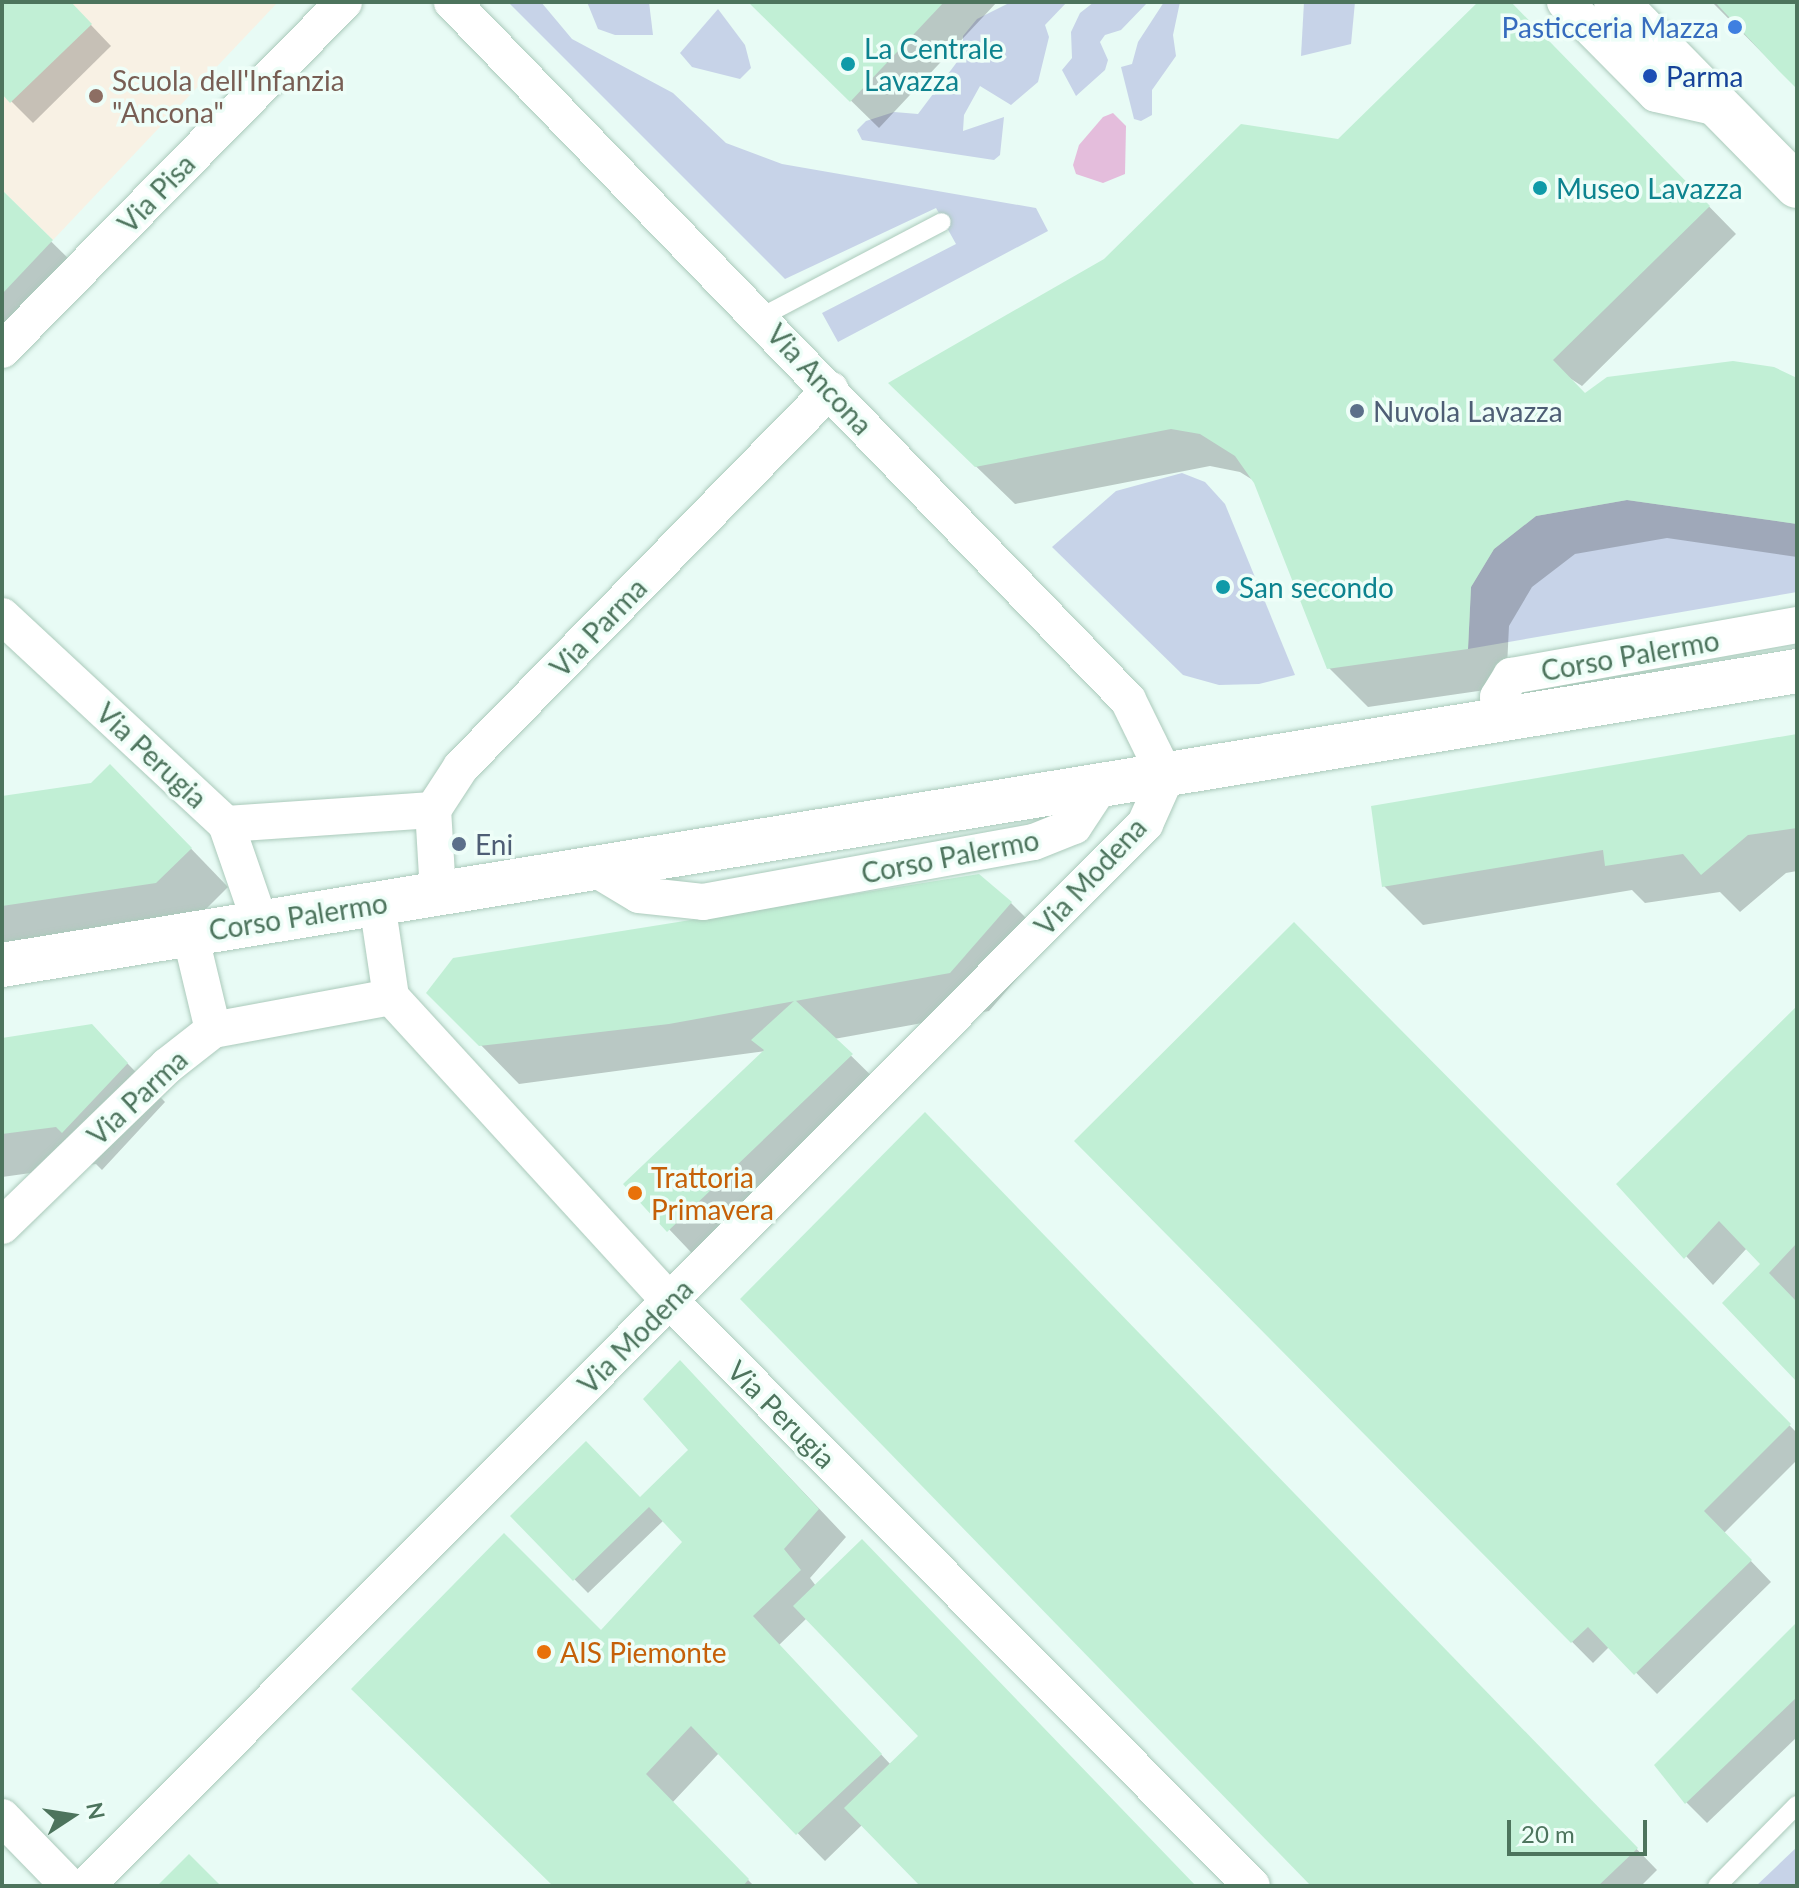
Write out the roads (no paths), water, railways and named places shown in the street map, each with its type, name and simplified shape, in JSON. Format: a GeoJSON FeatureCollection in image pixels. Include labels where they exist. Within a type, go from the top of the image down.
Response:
{"type":"FeatureCollection","features":[{"type":"Feature","properties":{"kind":"main road"},"geometry":{"type":"LineString","coordinates":[[1616,2],[1797,186]]}},
{"type":"Feature","properties":{"kind":"main road","name":"Corso Palermo"},"geometry":{"type":"LineString","coordinates":[[2,965],[1797,671]]}},
{"type":"Feature","properties":{"kind":"street","name":"Via Pisa"},"geometry":{"type":"LineString","coordinates":[[2,350],[344,2]]}},
{"type":"Feature","properties":{"kind":"street","name":"Via Ancona"},"geometry":{"type":"LineString","coordinates":[[452,2],[761,317],[1128,700],[1163,774]]}},
{"type":"Feature","properties":{"kind":"street"},"geometry":{"type":"LineString","coordinates":[[1565,2],[1656,94],[1722,109]]}},
{"type":"Feature","properties":{"kind":"street","name":"Via Parma"},"geometry":{"type":"LineString","coordinates":[[433,810],[461,767],[830,390]]}},
{"type":"Feature","properties":{"kind":"street","name":"Via Perugia"},"geometry":{"type":"LineString","coordinates":[[2,616],[226,824],[260,922]]}},
{"type":"Feature","properties":{"kind":"street","name":"Corso Palermo"},"geometry":{"type":"LineString","coordinates":[[1499,720],[1498,697],[1511,676],[1797,625]]}},
{"type":"Feature","properties":{"kind":"street","name":"Via Modena"},"geometry":{"type":"LineString","coordinates":[[86,1886],[1145,824],[1163,774]]}},
{"type":"Feature","properties":{"kind":"street"},"geometry":{"type":"LineString","coordinates":[[226,824],[433,810],[438,893]]}},
{"type":"Feature","properties":{"kind":"street"},"geometry":{"type":"LineString","coordinates":[[377,903],[391,997]]}},
{"type":"Feature","properties":{"kind":"street"},"geometry":{"type":"LineString","coordinates":[[190,934],[213,1030]]}},
{"type":"Feature","properties":{"kind":"street","name":"Via Parma"},"geometry":{"type":"LineString","coordinates":[[2,1226],[167,1066],[213,1030],[391,997]]}},
{"type":"Feature","properties":{"kind":"street","name":"Via Perugia"},"geometry":{"type":"LineString","coordinates":[[391,997],[670,1301],[1252,1886]]}},
{"type":"Feature","properties":{"kind":"street"},"geometry":{"type":"LineString","coordinates":[[2,1817],[69,1886]]}},
{"type":"Feature","properties":{"kind":"lane"},"geometry":{"type":"LineString","coordinates":[[761,317],[942,222]]}},
{"type":"Feature","properties":{"kind":"lane"},"geometry":{"type":"LineString","coordinates":[[1717,1886],[1797,1805]]}},
{"type":"Feature","properties":{"kind":"place","name":"Pasticceria Mazza"},"geometry":{"type":"Point","coordinates":[1735,27]}},
{"type":"Feature","properties":{"kind":"place","name":"La Centrale Lavazza"},"geometry":{"type":"Point","coordinates":[848,64]}},
{"type":"Feature","properties":{"kind":"place","name":"Parma"},"geometry":{"type":"Point","coordinates":[1650,76]}},
{"type":"Feature","properties":{"kind":"place","name":"Scuola dell'Infanzia \"Ancona\""},"geometry":{"type":"Point","coordinates":[96,96]}},
{"type":"Feature","properties":{"kind":"place","name":"Museo Lavazza"},"geometry":{"type":"Point","coordinates":[1540,188]}},
{"type":"Feature","properties":{"kind":"place","name":"Nuvola Lavazza"},"geometry":{"type":"Point","coordinates":[1357,411]}},
{"type":"Feature","properties":{"kind":"place","name":"San secondo"},"geometry":{"type":"Point","coordinates":[1223,587]}},
{"type":"Feature","properties":{"kind":"place","name":"Eni"},"geometry":{"type":"Point","coordinates":[459,844]}},
{"type":"Feature","properties":{"kind":"place","name":"Trattoria Primavera"},"geometry":{"type":"Point","coordinates":[635,1193]}},
{"type":"Feature","properties":{"kind":"place","name":"AIS Piemonte"},"geometry":{"type":"Point","coordinates":[544,1652]}}]}
